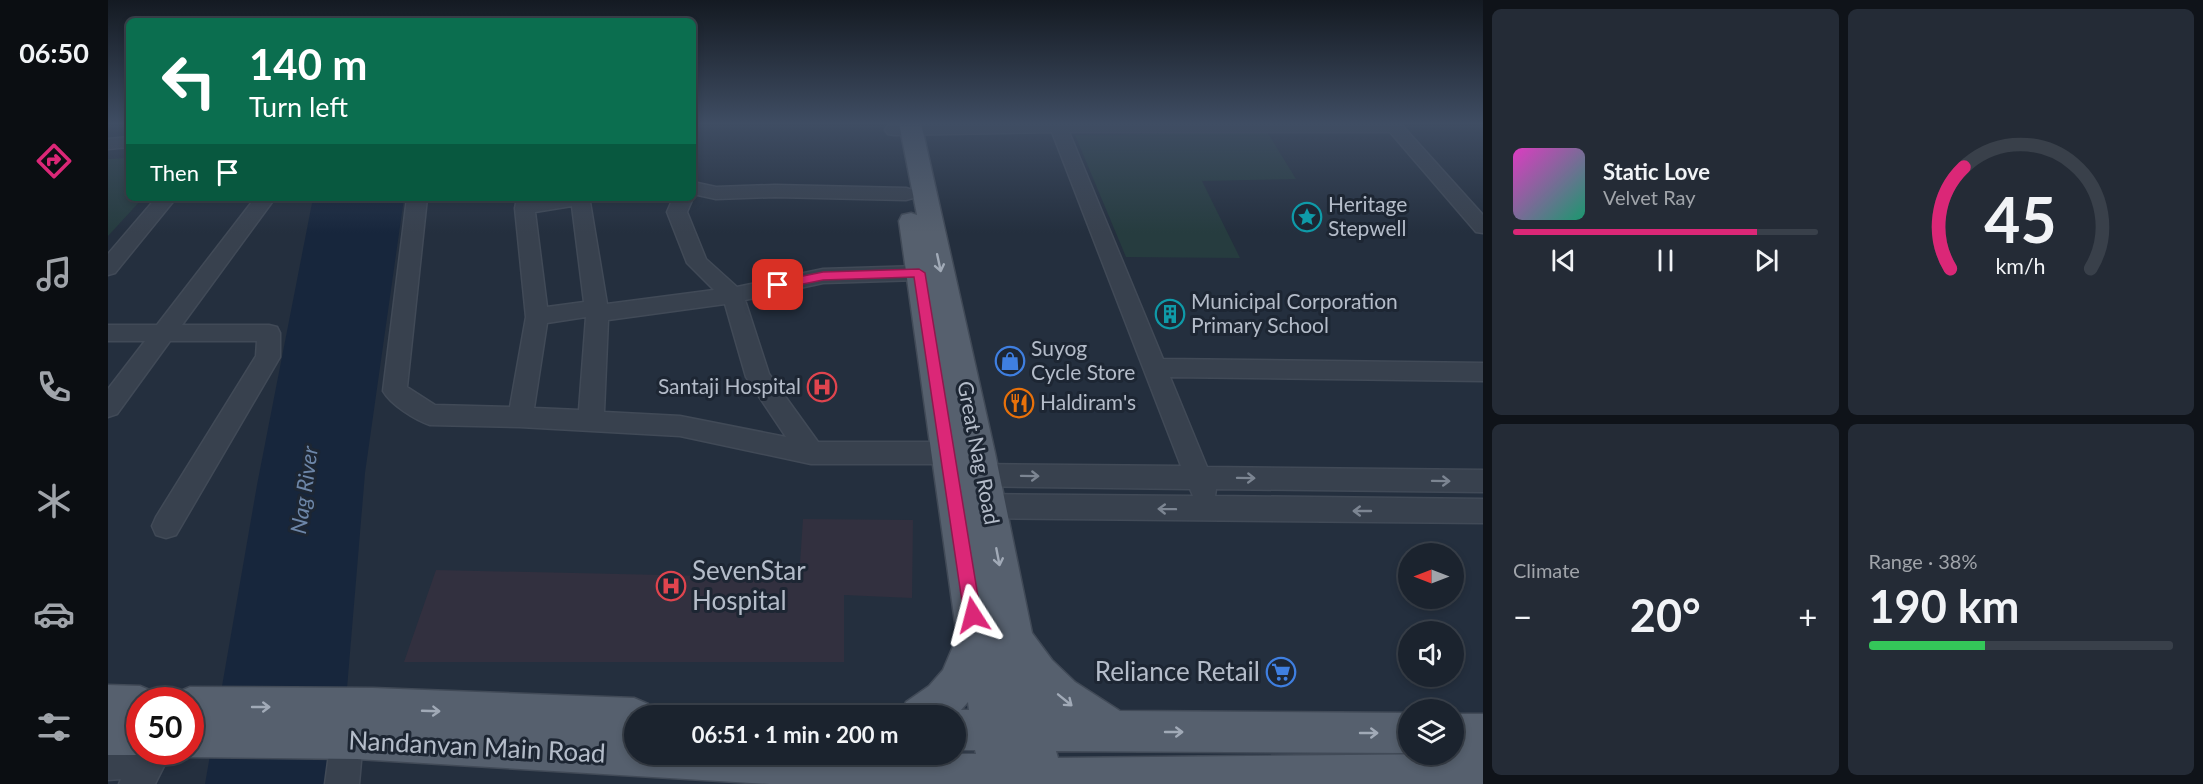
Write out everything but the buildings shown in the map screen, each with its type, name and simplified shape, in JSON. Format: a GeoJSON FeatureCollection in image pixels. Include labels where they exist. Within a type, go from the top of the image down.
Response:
{"type":"FeatureCollection","features":[{"type":"Feature","properties":{"kind":"main road","name":"Great Nag Road"},"geometry":{"type":"LineString","coordinates":[[904,160],[906,194],[976,637],[993,730],[1021,781]]}},
{"type":"Feature","properties":{"kind":"main road","name":"Great Nag Road"},"geometry":{"type":"LineString","coordinates":[[910,160],[981,464],[1014,640],[993,730]]}},
{"type":"Feature","properties":{"kind":"main road"},"geometry":{"type":"LineString","coordinates":[[937,705],[957,688],[976,637]]}},
{"type":"Feature","properties":{"kind":"main road"},"geometry":{"type":"LineString","coordinates":[[1014,640],[1027,660],[1051,688],[1083,714],[1120,732]]}},
{"type":"Feature","properties":{"kind":"main road"},"geometry":{"type":"LineString","coordinates":[[108,705],[126,705]]}},
{"type":"Feature","properties":{"kind":"main road","name":"Nandanvan Main Road"},"geometry":{"type":"LineString","coordinates":[[204,718],[914,777],[1130,782],[1483,775]]}},
{"type":"Feature","properties":{"kind":"main road"},"geometry":{"type":"LineString","coordinates":[[359,729],[624,718]]}},
{"type":"Feature","properties":{"kind":"main road"},"geometry":{"type":"LineString","coordinates":[[993,730],[1398,734]]}},
{"type":"Feature","properties":{"kind":"main road"},"geometry":{"type":"LineString","coordinates":[[1464,734],[1483,734]]}},
{"type":"Feature","properties":{"kind":"main road"},"geometry":{"type":"LineString","coordinates":[[108,735],[126,735]]}},
{"type":"Feature","properties":{"kind":"street"},"geometry":{"type":"LineString","coordinates":[[1072,160],[1212,510]]}},
{"type":"Feature","properties":{"kind":"street"},"geometry":{"type":"LineString","coordinates":[[1426,160],[1477,212],[1483,227]]}},
{"type":"Feature","properties":{"kind":"street"},"geometry":{"type":"LineString","coordinates":[[696,189],[716,193],[775,191],[906,194]]}},
{"type":"Feature","properties":{"kind":"street"},"geometry":{"type":"LineString","coordinates":[[108,268],[164,201]]}},
{"type":"Feature","properties":{"kind":"street"},"geometry":{"type":"LineString","coordinates":[[108,407],[263,201]]}},
{"type":"Feature","properties":{"kind":"street"},"geometry":{"type":"LineString","coordinates":[[417,201],[395,391],[430,415],[520,417],[680,426],[811,453],[949,464],[1198,478],[1483,482]]}},
{"type":"Feature","properties":{"kind":"street"},"geometry":{"type":"LineString","coordinates":[[520,417],[537,317],[526,203],[548,201]]}},
{"type":"Feature","properties":{"kind":"street"},"geometry":{"type":"LineString","coordinates":[[582,201],[596,311],[591,421]]}},
{"type":"Feature","properties":{"kind":"street"},"geometry":{"type":"LineString","coordinates":[[682,201],[677,212],[697,263],[733,295],[758,377],[811,453]]}},
{"type":"Feature","properties":{"kind":"street"},"geometry":{"type":"LineString","coordinates":[[537,317],[733,295],[823,276],[919,273]]}},
{"type":"Feature","properties":{"kind":"street"},"geometry":{"type":"LineString","coordinates":[[108,333],[269,333],[268,357],[166,526]]}},
{"type":"Feature","properties":{"kind":"street"},"geometry":{"type":"LineString","coordinates":[[1156,368],[1483,372]]}},
{"type":"Feature","properties":{"kind":"street"},"geometry":{"type":"LineString","coordinates":[[956,506],[1483,512]]}},
{"type":"Feature","properties":{"kind":"street"},"geometry":{"type":"LineString","coordinates":[[342,784],[359,729]]}},
{"type":"Feature","properties":{"kind":"street"},"geometry":{"type":"LineString","coordinates":[[108,763],[149,762],[136,784]]}},
{"type":"Feature","properties":{"kind":"shaded area","name":"SevenStar Hospital"},"geometry":{"type":"Polygon","coordinates":[[[803,519],[913,520],[912,598],[844,595],[844,662],[404,662],[436,570],[799,578],[803,519]]]}},
{"type":"Feature","properties":{"kind":"green space"},"geometry":{"type":"Polygon","coordinates":[[[108,160],[126,160],[126,201],[140,201],[108,236],[108,160]]]}},
{"type":"Feature","properties":{"kind":"green space"},"geometry":{"type":"Polygon","coordinates":[[[1085,160],[1284,160],[1296,179],[1202,181],[1240,258],[1126,257],[1085,160]]]}},
{"type":"Feature","properties":{"kind":"water","name":"Nag River"},"geometry":{"type":"Polygon","coordinates":[[[312,201],[404,201],[365,473],[339,784],[205,784],[257,485],[312,201]]]}},
{"type":"Feature","properties":{"kind":"place","name":"Heritage Stepwell"},"geometry":{"type":"Point","coordinates":[1307,217]}},
{"type":"Feature","properties":{"kind":"place","name":"Municipal Corporation Primary School"},"geometry":{"type":"Point","coordinates":[1170,314]}},
{"type":"Feature","properties":{"kind":"place","name":"Suyog Cycle Store"},"geometry":{"type":"Point","coordinates":[1010,361]}},
{"type":"Feature","properties":{"kind":"place","name":"Santaji Hospital"},"geometry":{"type":"Point","coordinates":[822,387]}},
{"type":"Feature","properties":{"kind":"place","name":"Haldiram's"},"geometry":{"type":"Point","coordinates":[1019,403]}},
{"type":"Feature","properties":{"kind":"place","name":"SevenStar Hospital"},"geometry":{"type":"Point","coordinates":[671,586]}},
{"type":"Feature","properties":{"kind":"place","name":"Reliance Retail"},"geometry":{"type":"Point","coordinates":[1281,672]}},
{"type":"Feature","properties":{"kind":"route"},"geometry":{"type":"LineString","coordinates":[[778,285],[823,276],[919,273],[973,615]]}}]}
